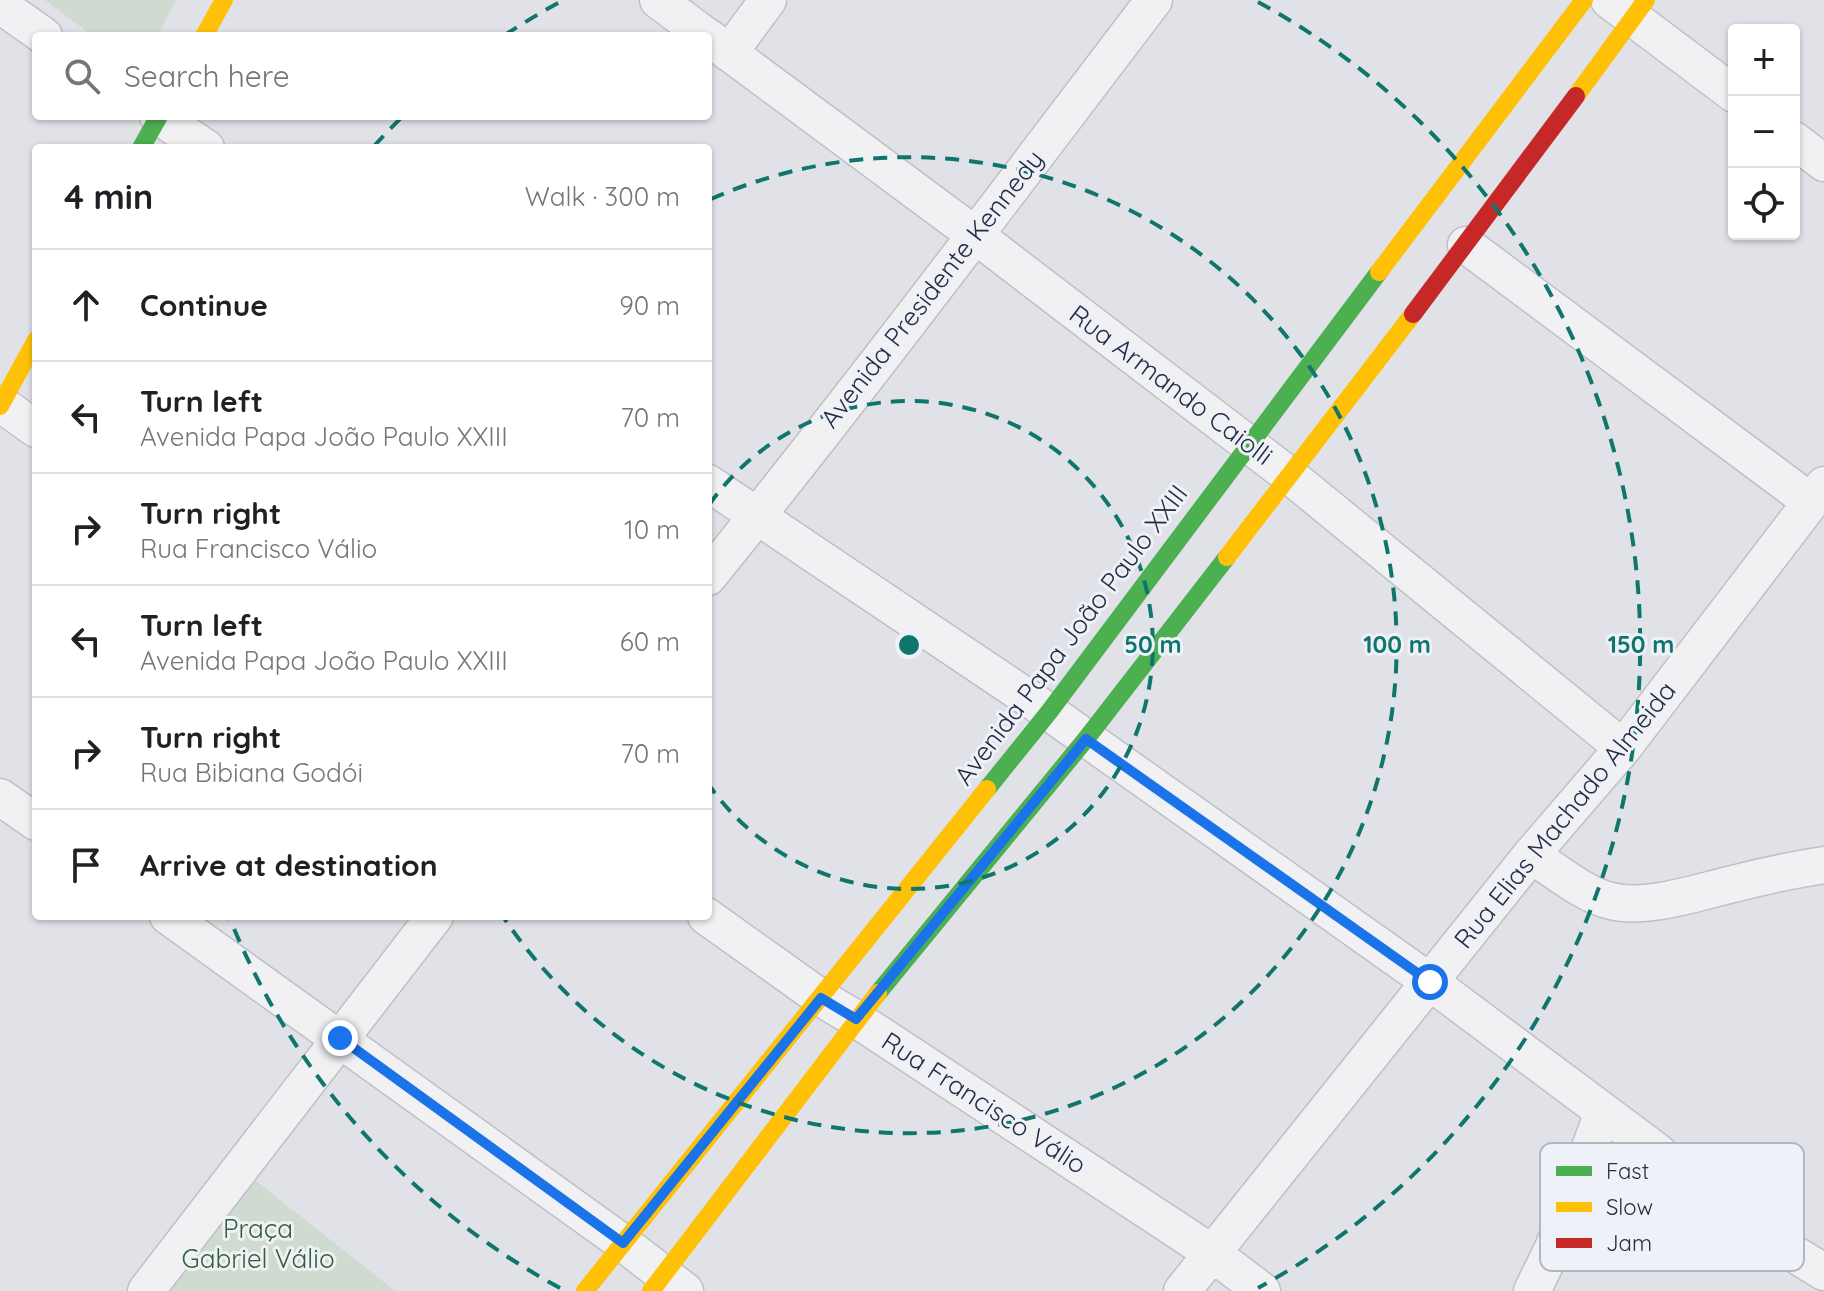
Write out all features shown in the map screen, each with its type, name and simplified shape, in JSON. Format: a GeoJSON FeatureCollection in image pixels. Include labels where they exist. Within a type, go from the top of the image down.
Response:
{"type":"FeatureCollection","features":[{"type":"Feature","properties":{"kind":"main road"},"geometry":{"type":"LineString","coordinates":[[206,32],[224,0]]}},
{"type":"Feature","properties":{"kind":"main road","name":"Avenida Papa João Paulo XXIII"},"geometry":{"type":"LineString","coordinates":[[585,1291],[1049,712],[1584,0]]}},
{"type":"Feature","properties":{"kind":"main road"},"geometry":{"type":"LineString","coordinates":[[667,1285],[856,1019],[1086,739],[1466,245],[1629,6]]}},
{"type":"Feature","properties":{"kind":"main road"},"geometry":{"type":"LineString","coordinates":[[143,144],[156,120]]}},
{"type":"Feature","properties":{"kind":"main road"},"geometry":{"type":"LineString","coordinates":[[1,405],[32,347]]}},
{"type":"Feature","properties":{"kind":"street","name":"Rua Armando Caiolli"},"geometry":{"type":"LineString","coordinates":[[658,0],[701,32]]}},
{"type":"Feature","properties":{"kind":"street"},"geometry":{"type":"LineString","coordinates":[[714,42],[768,0]]}},
{"type":"Feature","properties":{"kind":"street","name":"Avenida Presidente Kennedy"},"geometry":{"type":"LineString","coordinates":[[712,572],[1154,0]]}},
{"type":"Feature","properties":{"kind":"street"},"geometry":{"type":"LineString","coordinates":[[0,5],[38,32]]}},
{"type":"Feature","properties":{"kind":"street"},"geometry":{"type":"LineString","coordinates":[[1629,6],[1728,89]]}},
{"type":"Feature","properties":{"kind":"street","name":"Rua Armando Caiolli"},"geometry":{"type":"LineString","coordinates":[[714,42],[975,235],[1290,476],[1623,748]]}},
{"type":"Feature","properties":{"kind":"street"},"geometry":{"type":"LineString","coordinates":[[164,120],[200,144]]}},
{"type":"Feature","properties":{"kind":"street"},"geometry":{"type":"LineString","coordinates":[[1800,145],[1824,163]]}},
{"type":"Feature","properties":{"kind":"street"},"geometry":{"type":"LineString","coordinates":[[1466,245],[1817,493]]}},
{"type":"Feature","properties":{"kind":"street"},"geometry":{"type":"LineString","coordinates":[[1,405],[32,426]]}},
{"type":"Feature","properties":{"kind":"street"},"geometry":{"type":"LineString","coordinates":[[712,486],[1049,712],[1430,982],[1645,1143]]}},
{"type":"Feature","properties":{"kind":"street","name":"Rua Elias Machado Almeida"},"geometry":{"type":"LineString","coordinates":[[1182,1291],[1531,855],[1623,748],[1817,493]]}},
{"type":"Feature","properties":{"kind":"street"},"geometry":{"type":"LineString","coordinates":[[0,797],[32,819]]}},
{"type":"Feature","properties":{"kind":"street"},"geometry":{"type":"LineString","coordinates":[[1531,855],[1592,894],[1613,902],[1637,903],[1824,865]]}},
{"type":"Feature","properties":{"kind":"street"},"geometry":{"type":"LineString","coordinates":[[174,920],[623,1243],[667,1285]]}},
{"type":"Feature","properties":{"kind":"street"},"geometry":{"type":"LineString","coordinates":[[146,1291],[432,920]]}},
{"type":"Feature","properties":{"kind":"street","name":"Rua Francisco Válio"},"geometry":{"type":"LineString","coordinates":[[712,920],[821,998],[1212,1253],[1262,1291]]}},
{"type":"Feature","properties":{"kind":"street"},"geometry":{"type":"LineString","coordinates":[[1592,1143],[1603,1112]]}},
{"type":"Feature","properties":{"kind":"street"},"geometry":{"type":"LineString","coordinates":[[1804,1260],[1824,1272]]}},
{"type":"Feature","properties":{"kind":"street"},"geometry":{"type":"LineString","coordinates":[[1532,1291],[1542,1271]]}},
{"type":"Feature","properties":{"kind":"green space"},"geometry":{"type":"Polygon","coordinates":[[[45,0],[176,0],[159,32],[88,32],[45,0]]]}},
{"type":"Feature","properties":{"kind":"green space","name":"Praça Gabriel Válio"},"geometry":{"type":"Polygon","coordinates":[[[250,1176],[395,1291],[159,1291],[250,1176]]]}},
{"type":"Feature","properties":{"kind":"traffic: fast"},"geometry":{"type":"LineString","coordinates":[[143,144],[157,120]]}},
{"type":"Feature","properties":{"kind":"traffic: fast"},"geometry":{"type":"LineString","coordinates":[[987,789],[1049,712],[1379,272]]}},
{"type":"Feature","properties":{"kind":"traffic: fast"},"geometry":{"type":"LineString","coordinates":[[878,993],[1086,739],[1227,557]]}},
{"type":"Feature","properties":{"kind":"traffic: slow"},"geometry":{"type":"LineString","coordinates":[[206,32],[224,0]]}},
{"type":"Feature","properties":{"kind":"traffic: slow"},"geometry":{"type":"LineString","coordinates":[[1379,272],[1584,0]]}},
{"type":"Feature","properties":{"kind":"traffic: slow"},"geometry":{"type":"LineString","coordinates":[[1576,96],[1646,0]]}},
{"type":"Feature","properties":{"kind":"traffic: slow"},"geometry":{"type":"LineString","coordinates":[[1227,557],[1413,314]]}},
{"type":"Feature","properties":{"kind":"traffic: slow"},"geometry":{"type":"LineString","coordinates":[[0,406],[32,347]]}},
{"type":"Feature","properties":{"kind":"traffic: slow"},"geometry":{"type":"LineString","coordinates":[[585,1291],[987,789]]}},
{"type":"Feature","properties":{"kind":"traffic: slow"},"geometry":{"type":"LineString","coordinates":[[651,1291],[878,993]]}},
{"type":"Feature","properties":{"kind":"traffic: jam"},"geometry":{"type":"LineString","coordinates":[[1413,314],[1576,96]]}},
{"type":"Feature","properties":{"kind":"route"},"geometry":{"type":"LineString","coordinates":[[340,1038],[623,1243],[821,998],[856,1019],[1086,739],[1430,982]]}}]}
